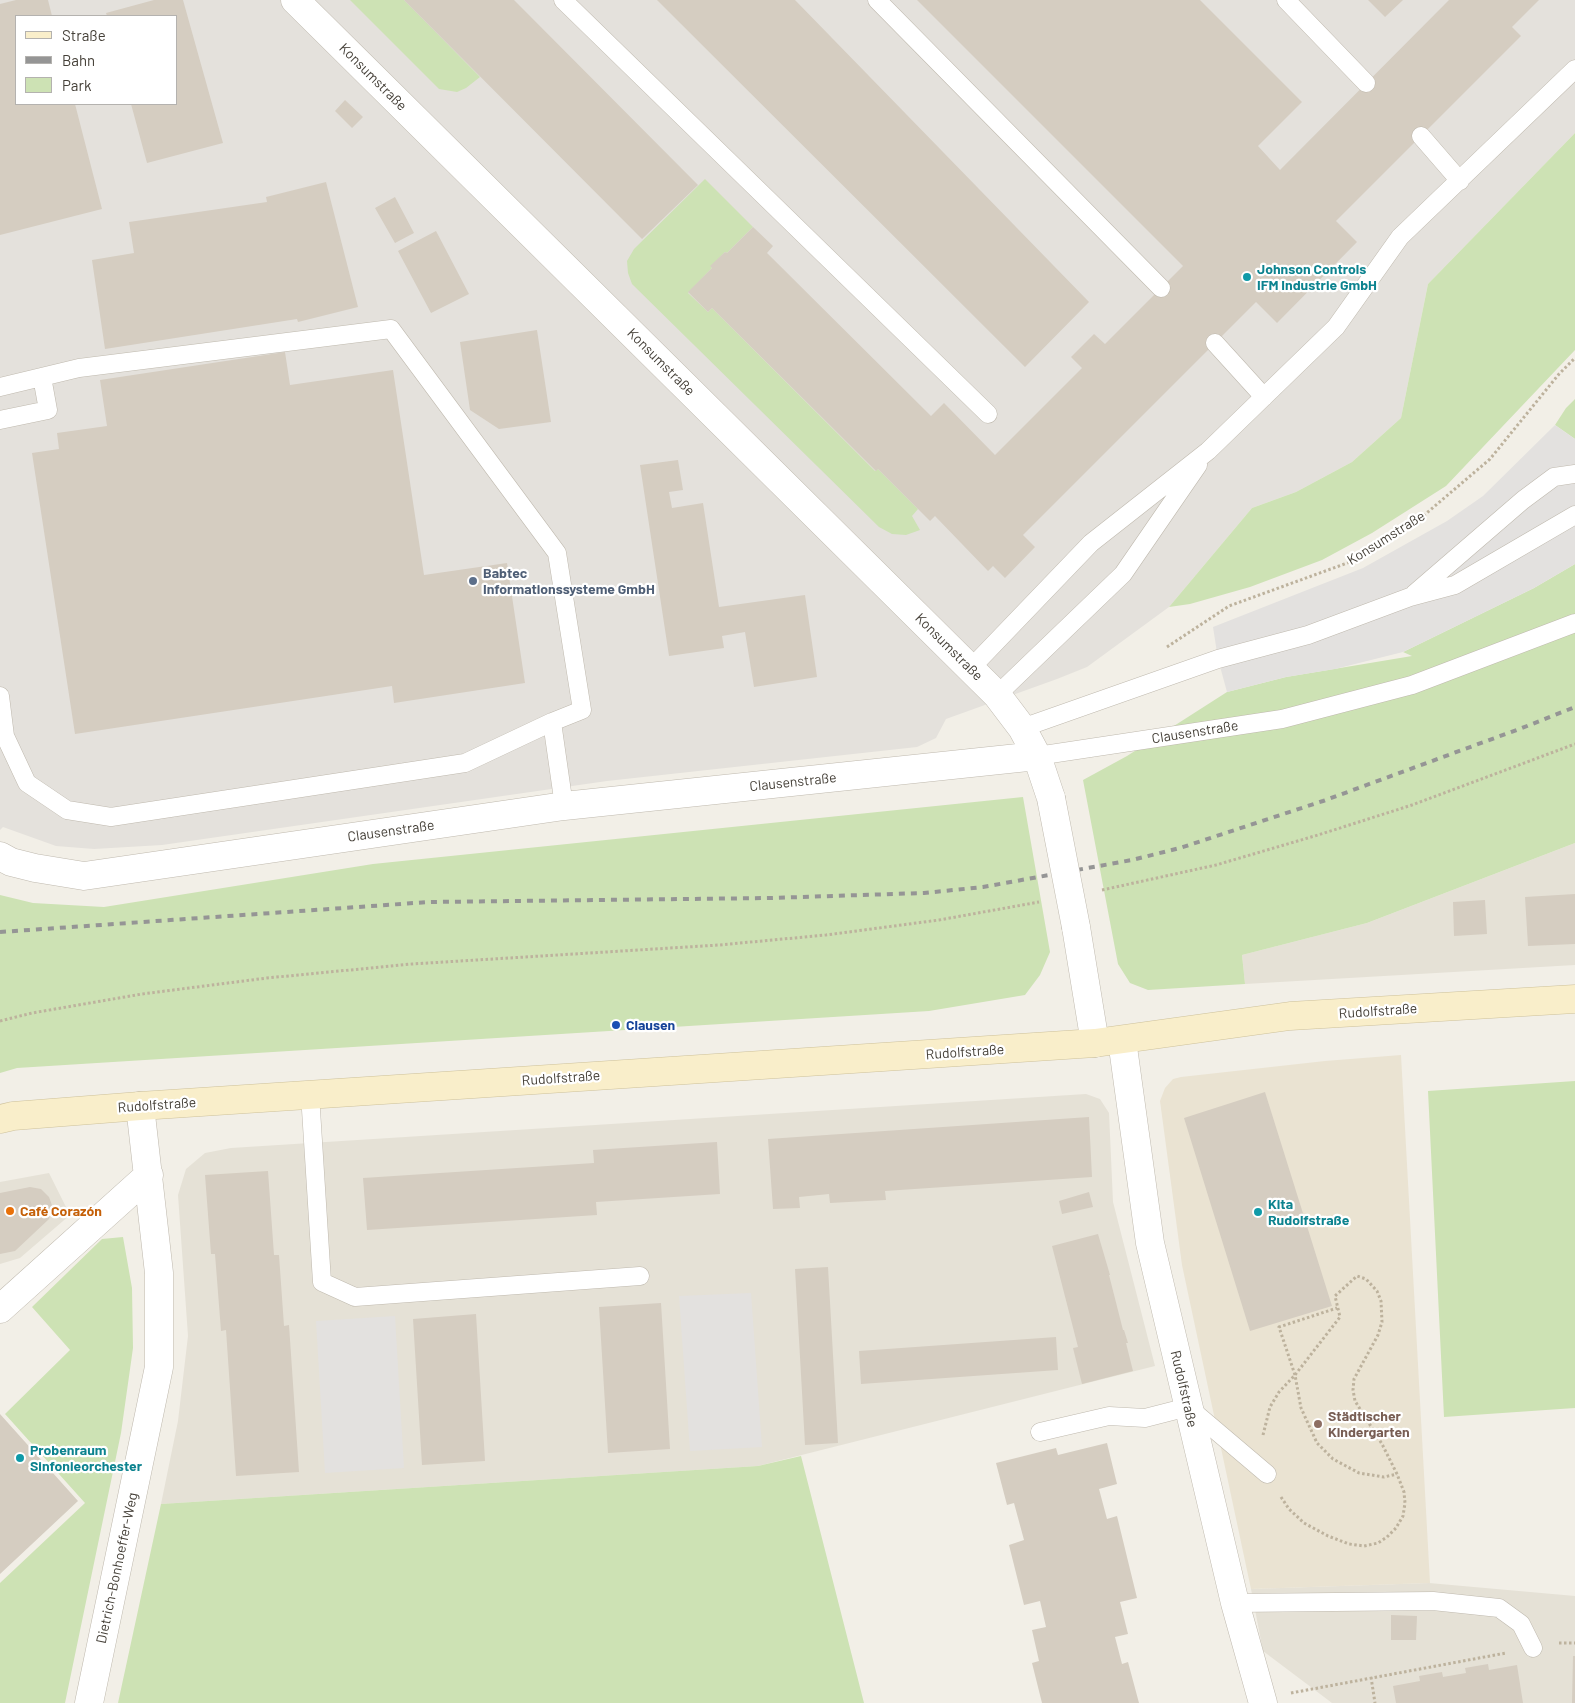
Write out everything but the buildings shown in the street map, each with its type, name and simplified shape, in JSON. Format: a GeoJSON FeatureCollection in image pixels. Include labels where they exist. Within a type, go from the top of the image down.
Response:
{"type":"FeatureCollection","features":[{"type":"Feature","properties":{"kind":"street","name":"Konsumstraße"},"geometry":{"type":"LineString","coordinates":[[295,0],[997,695],[1022,728],[1037,756],[1051,798],[1076,927],[1108,1042]]}},
{"type":"Feature","properties":{"kind":"street","name":"Clausenstraße"},"geometry":{"type":"LineString","coordinates":[[0,856],[11,862],[35,868],[84,876],[564,806],[1037,756]]}},
{"type":"Feature","properties":{"kind":"street","name":"Rudolfstraße"},"geometry":{"type":"LineString","coordinates":[[0,1119],[13,1116],[310,1094],[1108,1042],[1290,1016],[1575,999]]}},
{"type":"Feature","properties":{"kind":"street","name":"Rudolfstraße"},"geometry":{"type":"LineString","coordinates":[[1108,1042],[1150,1243],[1188,1406],[1235,1603],[1262,1701]]}},
{"type":"Feature","properties":{"kind":"street","name":"Dietrich-Bonhoeffer-Weg"},"geometry":{"type":"LineString","coordinates":[[89,1703],[159,1367],[159,1274],[140,1106]]}},
{"type":"Feature","properties":{"kind":"street"},"geometry":{"type":"LineString","coordinates":[[0,1309],[148,1175]]}},
{"type":"Feature","properties":{"kind":"lane"},"geometry":{"type":"LineString","coordinates":[[564,0],[988,414]]}},
{"type":"Feature","properties":{"kind":"lane"},"geometry":{"type":"LineString","coordinates":[[877,0],[1161,288]]}},
{"type":"Feature","properties":{"kind":"lane"},"geometry":{"type":"LineString","coordinates":[[1286,0],[1366,83]]}},
{"type":"Feature","properties":{"kind":"lane"},"geometry":{"type":"LineString","coordinates":[[971,668],[1091,542],[1208,450],[1336,326],[1400,237],[1575,68]]}},
{"type":"Feature","properties":{"kind":"lane"},"geometry":{"type":"LineString","coordinates":[[1421,136],[1460,181]]}},
{"type":"Feature","properties":{"kind":"lane"},"geometry":{"type":"LineString","coordinates":[[0,387],[79,368],[391,329],[557,553],[582,710],[465,763],[111,816],[67,810],[27,783],[5,736],[0,696]]}},
{"type":"Feature","properties":{"kind":"lane"},"geometry":{"type":"LineString","coordinates":[[1215,343],[1264,396]]}},
{"type":"Feature","properties":{"kind":"lane"},"geometry":{"type":"LineString","coordinates":[[0,420],[48,410],[42,377]]}},
{"type":"Feature","properties":{"kind":"lane"},"geometry":{"type":"LineString","coordinates":[[997,695],[1123,574],[1208,450]]}},
{"type":"Feature","properties":{"kind":"lane"},"geometry":{"type":"LineString","coordinates":[[1410,597],[1523,500],[1554,477],[1575,474]]}},
{"type":"Feature","properties":{"kind":"lane"},"geometry":{"type":"LineString","coordinates":[[1022,728],[1218,658],[1308,635],[1410,597],[1455,585],[1575,515]]}},
{"type":"Feature","properties":{"kind":"lane","name":"Clausenstraße"},"geometry":{"type":"LineString","coordinates":[[1037,756],[1282,719],[1412,685],[1575,623]]}},
{"type":"Feature","properties":{"kind":"lane"},"geometry":{"type":"LineString","coordinates":[[552,722],[564,806]]}},
{"type":"Feature","properties":{"kind":"lane"},"geometry":{"type":"LineString","coordinates":[[310,1094],[322,1282],[355,1296],[640,1276]]}},
{"type":"Feature","properties":{"kind":"lane"},"geometry":{"type":"LineString","coordinates":[[1040,1432],[1109,1416],[1145,1418],[1188,1406],[1266,1474]]}},
{"type":"Feature","properties":{"kind":"lane"},"geometry":{"type":"LineString","coordinates":[[1235,1603],[1433,1601],[1499,1608],[1521,1624],[1533,1648]]}},
{"type":"Feature","properties":{"kind":"path","name":"Konsumstraße"},"geometry":{"type":"LineString","coordinates":[[1160,651],[1229,606],[1350,562],[1422,517],[1490,458],[1559,374],[1575,358]]}},
{"type":"Feature","properties":{"kind":"path"},"geometry":{"type":"LineString","coordinates":[[1130,885],[1216,865],[1318,836],[1412,805],[1575,744]]}},
{"type":"Feature","properties":{"kind":"path"},"geometry":{"type":"LineString","coordinates":[[0,1021],[32,1013],[142,994],[267,978],[412,964],[816,936],[939,920],[1013,906]]}},
{"type":"Feature","properties":{"kind":"path"},"geometry":{"type":"LineString","coordinates":[[1357,1276],[1366,1279],[1377,1291],[1382,1306],[1382,1322],[1378,1335],[1354,1379],[1353,1390],[1355,1401],[1382,1444],[1398,1474],[1404,1492],[1403,1516],[1396,1528],[1378,1543],[1364,1546],[1348,1544],[1304,1523],[1289,1509],[1266,1474],[1262,1435],[1270,1407],[1340,1317],[1338,1308],[1335,1296],[1357,1276]]}},
{"type":"Feature","properties":{"kind":"path"},"geometry":{"type":"LineString","coordinates":[[1338,1308],[1279,1327],[1295,1375],[1301,1408],[1317,1443],[1333,1459],[1359,1474],[1384,1477],[1398,1474]]}},
{"type":"Feature","properties":{"kind":"path"},"geometry":{"type":"LineString","coordinates":[[1262,1701],[1371,1677],[1559,1643],[1575,1643]]}},
{"type":"Feature","properties":{"kind":"path"},"geometry":{"type":"LineString","coordinates":[[1371,1677],[1374,1703]]}},
{"type":"Feature","properties":{"kind":"shaded area"},"geometry":{"type":"Polygon","coordinates":[[[0,0],[1575,0],[1575,133],[1428,284],[1401,418],[1352,462],[1296,492],[1252,508],[1169,607],[1087,667],[946,719],[936,738],[917,747],[607,781],[162,845],[94,849],[56,846],[3,827],[0,830],[0,0]]]}},
{"type":"Feature","properties":{"kind":"shaded area"},"geometry":{"type":"Polygon","coordinates":[[[1555,425],[1575,439],[1575,564],[1534,588],[1403,652],[1335,669],[1286,677],[1227,692],[1218,659],[1213,627],[1363,568],[1447,521],[1483,496],[1555,425]]]}},
{"type":"Feature","properties":{"kind":"shaded area"},"geometry":{"type":"Polygon","coordinates":[[[1575,843],[1575,965],[1245,984],[1242,955],[1367,923],[1575,843]]]}},
{"type":"Feature","properties":{"kind":"shaded area","name":"Städtischer Kindergarten"},"geometry":{"type":"Polygon","coordinates":[[[1401,1055],[1430,1583],[1251,1589],[1182,1265],[1160,1101],[1165,1088],[1173,1079],[1181,1077],[1325,1061],[1401,1055]]]}},
{"type":"Feature","properties":{"kind":"shaded area"},"geometry":{"type":"Polygon","coordinates":[[[1086,1094],[1100,1099],[1109,1113],[1113,1202],[1155,1366],[758,1466],[161,1504],[178,1421],[188,1336],[178,1195],[186,1169],[205,1153],[231,1148],[1086,1094]]]}},
{"type":"Feature","properties":{"kind":"shaded area"},"geometry":{"type":"Polygon","coordinates":[[[49,1173],[70,1215],[20,1258],[0,1264],[0,1182],[49,1173]]]}},
{"type":"Feature","properties":{"kind":"shaded area"},"geometry":{"type":"Polygon","coordinates":[[[751,1293],[762,1447],[690,1451],[679,1296],[751,1293]]]}},
{"type":"Feature","properties":{"kind":"shaded area"},"geometry":{"type":"Polygon","coordinates":[[[395,1316],[404,1468],[325,1473],[316,1321],[395,1316]]]}},
{"type":"Feature","properties":{"kind":"shaded area"},"geometry":{"type":"Polygon","coordinates":[[[1429,1583],[1575,1596],[1575,1703],[1332,1703],[1263,1651],[1251,1589],[1429,1583]]]}},
{"type":"Feature","properties":{"kind":"green space"},"geometry":{"type":"Polygon","coordinates":[[[350,0],[404,0],[480,77],[466,88],[457,92],[439,89],[350,0]]]}},
{"type":"Feature","properties":{"kind":"green space"},"geometry":{"type":"Polygon","coordinates":[[[1575,133],[1575,350],[1446,486],[1372,533],[1322,560],[1250,587],[1190,604],[1169,607],[1252,508],[1296,492],[1352,462],[1401,418],[1428,284],[1575,133]]]}},
{"type":"Feature","properties":{"kind":"green space"},"geometry":{"type":"Polygon","coordinates":[[[705,179],[753,227],[711,266],[712,268],[688,293],[708,312],[712,308],[875,471],[878,469],[918,509],[912,516],[920,530],[906,535],[892,534],[879,527],[632,284],[628,273],[627,261],[634,249],[705,179]]]}},
{"type":"Feature","properties":{"kind":"green space"},"geometry":{"type":"Polygon","coordinates":[[[1575,399],[1575,439],[1555,425],[1566,408],[1575,399]]]}},
{"type":"Feature","properties":{"kind":"green space"},"geometry":{"type":"Polygon","coordinates":[[[1575,564],[1575,843],[1367,923],[1242,955],[1245,984],[1148,990],[1130,983],[1118,964],[1083,780],[1127,756],[1227,692],[1286,677],[1412,656],[1403,652],[1534,588],[1575,564]]]}},
{"type":"Feature","properties":{"kind":"green space"},"geometry":{"type":"Polygon","coordinates":[[[1023,797],[1050,952],[1040,975],[1025,995],[929,1011],[17,1068],[0,1073],[0,895],[33,903],[104,907],[373,864],[1023,797]]]}},
{"type":"Feature","properties":{"kind":"green space"},"geometry":{"type":"Polygon","coordinates":[[[1575,1081],[1575,1408],[1444,1417],[1428,1091],[1575,1081]]]}},
{"type":"Feature","properties":{"kind":"green space"},"geometry":{"type":"Polygon","coordinates":[[[123,1237],[132,1288],[133,1348],[121,1433],[65,1703],[0,1703],[0,1583],[85,1503],[5,1414],[70,1350],[32,1307],[102,1239],[123,1237]]]}},
{"type":"Feature","properties":{"kind":"green space"},"geometry":{"type":"Polygon","coordinates":[[[801,1456],[864,1703],[118,1703],[161,1504],[758,1466],[801,1456]]]}},
{"type":"Feature","properties":{"kind":"railway"},"geometry":{"type":"LineString","coordinates":[[0,932],[429,902],[770,898],[924,893],[983,887],[1132,860],[1180,848],[1323,801],[1575,707]]}},
{"type":"Feature","properties":{"kind":"place","name":"Johnson Controls IFM Industrie GmbH"},"geometry":{"type":"Point","coordinates":[1247,277]}},
{"type":"Feature","properties":{"kind":"place","name":"Babtec Informationssysteme GmbH"},"geometry":{"type":"Point","coordinates":[473,581]}},
{"type":"Feature","properties":{"kind":"place","name":"Clausen"},"geometry":{"type":"Point","coordinates":[616,1025]}},
{"type":"Feature","properties":{"kind":"place","name":"Café Corazón"},"geometry":{"type":"Point","coordinates":[10,1211]}},
{"type":"Feature","properties":{"kind":"place","name":"Kita Rudolfstraße"},"geometry":{"type":"Point","coordinates":[1258,1212]}},
{"type":"Feature","properties":{"kind":"place","name":"Städtischer Kindergarten"},"geometry":{"type":"Point","coordinates":[1318,1424]}},
{"type":"Feature","properties":{"kind":"place","name":"Probenraum Sinfonieorchester"},"geometry":{"type":"Point","coordinates":[20,1458]}}]}
